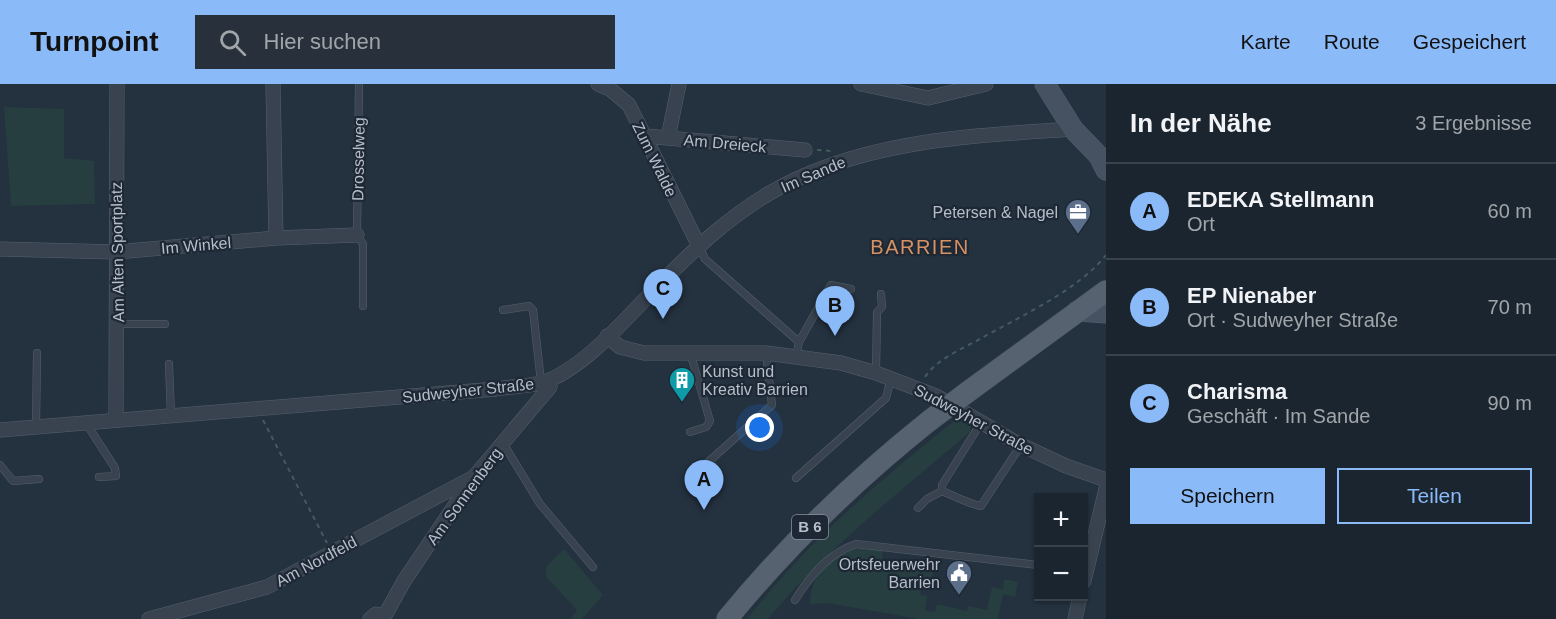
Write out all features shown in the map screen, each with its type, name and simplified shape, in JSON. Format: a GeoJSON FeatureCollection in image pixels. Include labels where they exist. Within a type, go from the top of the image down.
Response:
{"type":"FeatureCollection","features":[{"type":"Feature","properties":{"kind":"main road","name":"B 6"},"geometry":{"type":"LineString","coordinates":[[728,619],[775,563],[857,483],[969,391],[1106,291]]}},
{"type":"Feature","properties":{"kind":"street","name":"Am Alten Sportplatz"},"geometry":{"type":"LineString","coordinates":[[116,420],[117,84]]}},
{"type":"Feature","properties":{"kind":"street"},"geometry":{"type":"LineString","coordinates":[[273,84],[276,238]]}},
{"type":"Feature","properties":{"kind":"street","name":"Zum Walde"},"geometry":{"type":"LineString","coordinates":[[598,84],[610,89],[629,105],[699,246]]}},
{"type":"Feature","properties":{"kind":"street"},"geometry":{"type":"LineString","coordinates":[[668,138],[678,84]]}},
{"type":"Feature","properties":{"kind":"street"},"geometry":{"type":"LineString","coordinates":[[861,84],[928,98],[986,84]]}},
{"type":"Feature","properties":{"kind":"street"},"geometry":{"type":"LineString","coordinates":[[1045,84],[1072,129],[1099,156],[1106,171]]}},
{"type":"Feature","properties":{"kind":"street","name":"Im Sande"},"geometry":{"type":"LineString","coordinates":[[607,336],[699,246],[767,195],[790,182],[844,161],[906,146],[1072,129]]}},
{"type":"Feature","properties":{"kind":"street","name":"Am Dreieck"},"geometry":{"type":"LineString","coordinates":[[645,136],[805,150]]}},
{"type":"Feature","properties":{"kind":"street","name":"Im Winkel"},"geometry":{"type":"LineString","coordinates":[[0,249],[116,252],[276,238],[357,235]]}},
{"type":"Feature","properties":{"kind":"street"},"geometry":{"type":"LineString","coordinates":[[1077,311],[1106,314]]}},
{"type":"Feature","properties":{"kind":"street","name":"Sudweyher Straße"},"geometry":{"type":"LineString","coordinates":[[0,430],[496,389],[545,381],[576,363],[607,336],[620,348],[644,353],[766,353],[841,363],[876,373],[918,387],[1022,445],[1066,466],[1106,480]]}},
{"type":"Feature","properties":{"kind":"street","name":"Am Sonnenberg"},"geometry":{"type":"LineString","coordinates":[[384,618],[404,581],[474,477],[550,387],[545,381]]}},
{"type":"Feature","properties":{"kind":"street","name":"Am Nordfeld"},"geometry":{"type":"LineString","coordinates":[[149,619],[267,587],[474,477]]}},
{"type":"Feature","properties":{"kind":"street"},"geometry":{"type":"LineString","coordinates":[[1088,559],[1106,489]]}},
{"type":"Feature","properties":{"kind":"street"},"geometry":{"type":"LineString","coordinates":[[1075,619],[1079,601]]}},
{"type":"Feature","properties":{"kind":"street"},"geometry":{"type":"LineString","coordinates":[[370,619],[376,614],[384,618]]}},
{"type":"Feature","properties":{"kind":"lane","name":"Drosselweg"},"geometry":{"type":"LineString","coordinates":[[359,84],[357,235],[363,244],[363,306]]}},
{"type":"Feature","properties":{"kind":"lane"},"geometry":{"type":"LineString","coordinates":[[699,246],[705,260],[799,342]]}},
{"type":"Feature","properties":{"kind":"lane"},"geometry":{"type":"LineString","coordinates":[[796,357],[799,342],[831,285],[851,289]]}},
{"type":"Feature","properties":{"kind":"lane"},"geometry":{"type":"LineString","coordinates":[[876,373],[877,312],[882,306],[881,294]]}},
{"type":"Feature","properties":{"kind":"lane"},"geometry":{"type":"LineString","coordinates":[[503,310],[529,306],[533,310],[545,381]]}},
{"type":"Feature","properties":{"kind":"lane"},"geometry":{"type":"LineString","coordinates":[[118,324],[165,324]]}},
{"type":"Feature","properties":{"kind":"lane"},"geometry":{"type":"LineString","coordinates":[[690,352],[710,421],[706,427],[690,432]]}},
{"type":"Feature","properties":{"kind":"lane"},"geometry":{"type":"LineString","coordinates":[[36,427],[37,353]]}},
{"type":"Feature","properties":{"kind":"lane"},"geometry":{"type":"LineString","coordinates":[[697,472],[772,405],[766,353]]}},
{"type":"Feature","properties":{"kind":"lane"},"geometry":{"type":"LineString","coordinates":[[169,364],[171,416]]}},
{"type":"Feature","properties":{"kind":"lane"},"geometry":{"type":"LineString","coordinates":[[796,478],[886,398],[891,378]]}},
{"type":"Feature","properties":{"kind":"lane"},"geometry":{"type":"LineString","coordinates":[[942,491],[942,484],[982,422]]}},
{"type":"Feature","properties":{"kind":"lane"},"geometry":{"type":"LineString","coordinates":[[86,423],[116,468],[116,476],[99,477]]}},
{"type":"Feature","properties":{"kind":"lane"},"geometry":{"type":"LineString","coordinates":[[503,443],[540,504],[593,567]]}},
{"type":"Feature","properties":{"kind":"lane"},"geometry":{"type":"LineString","coordinates":[[942,491],[981,506],[1022,445]]}},
{"type":"Feature","properties":{"kind":"lane"},"geometry":{"type":"LineString","coordinates":[[0,465],[13,481],[39,479]]}},
{"type":"Feature","properties":{"kind":"lane"},"geometry":{"type":"LineString","coordinates":[[918,508],[927,499],[942,491]]}},
{"type":"Feature","properties":{"kind":"lane"},"geometry":{"type":"LineString","coordinates":[[795,600],[806,582],[834,555],[856,544],[1034,565]]}},
{"type":"Feature","properties":{"kind":"path"},"geometry":{"type":"LineString","coordinates":[[805,150],[833,151],[844,161]]}},
{"type":"Feature","properties":{"kind":"path"},"geometry":{"type":"LineString","coordinates":[[918,387],[928,372],[948,356],[1056,296],[1088,273],[1106,255]]}},
{"type":"Feature","properties":{"kind":"path"},"geometry":{"type":"LineString","coordinates":[[258,410],[332,553]]}},
{"type":"Feature","properties":{"kind":"green space"},"geometry":{"type":"Polygon","coordinates":[[[4,107],[64,109],[64,158],[94,161],[95,204],[11,206],[4,107]]]}},
{"type":"Feature","properties":{"kind":"green space"},"geometry":{"type":"Polygon","coordinates":[[[966,415],[971,425],[970,432],[839,544],[768,619],[747,619],[795,563],[847,512],[930,440],[959,417],[966,415]]]}},
{"type":"Feature","properties":{"kind":"green space"},"geometry":{"type":"Polygon","coordinates":[[[852,548],[883,550],[882,562],[934,569],[931,582],[923,581],[920,595],[927,596],[925,610],[935,612],[937,604],[967,611],[968,606],[987,610],[992,587],[1003,589],[1004,579],[1018,582],[1015,597],[1003,594],[998,619],[919,619],[827,603],[810,604],[813,585],[822,570],[835,558],[852,548]]]}},
{"type":"Feature","properties":{"kind":"green space"},"geometry":{"type":"Polygon","coordinates":[[[564,549],[603,595],[582,619],[571,619],[577,610],[546,577],[546,567],[564,549]]]}},
{"type":"Feature","properties":{"kind":"place","name":"Petersen & Nagel"},"geometry":{"type":"Point","coordinates":[1078,235]}},
{"type":"Feature","properties":{"kind":"place","name":"Charisma"},"geometry":{"type":"Point","coordinates":[663,319]}},
{"type":"Feature","properties":{"kind":"place","name":"EP Nienaber"},"geometry":{"type":"Point","coordinates":[835,336]}},
{"type":"Feature","properties":{"kind":"place","name":"Kunst und Kreativ Barrien"},"geometry":{"type":"Point","coordinates":[682,403]}},
{"type":"Feature","properties":{"kind":"place","name":"EDEKA Stellmann"},"geometry":{"type":"Point","coordinates":[704,510]}},
{"type":"Feature","properties":{"kind":"place","name":"Ortsfeuerwehr Barrien"},"geometry":{"type":"Point","coordinates":[959,596]}},
{"type":"Feature","properties":{"kind":"district","name":"BARRIEN"},"geometry":{"type":"Point","coordinates":[920,247]}}]}
